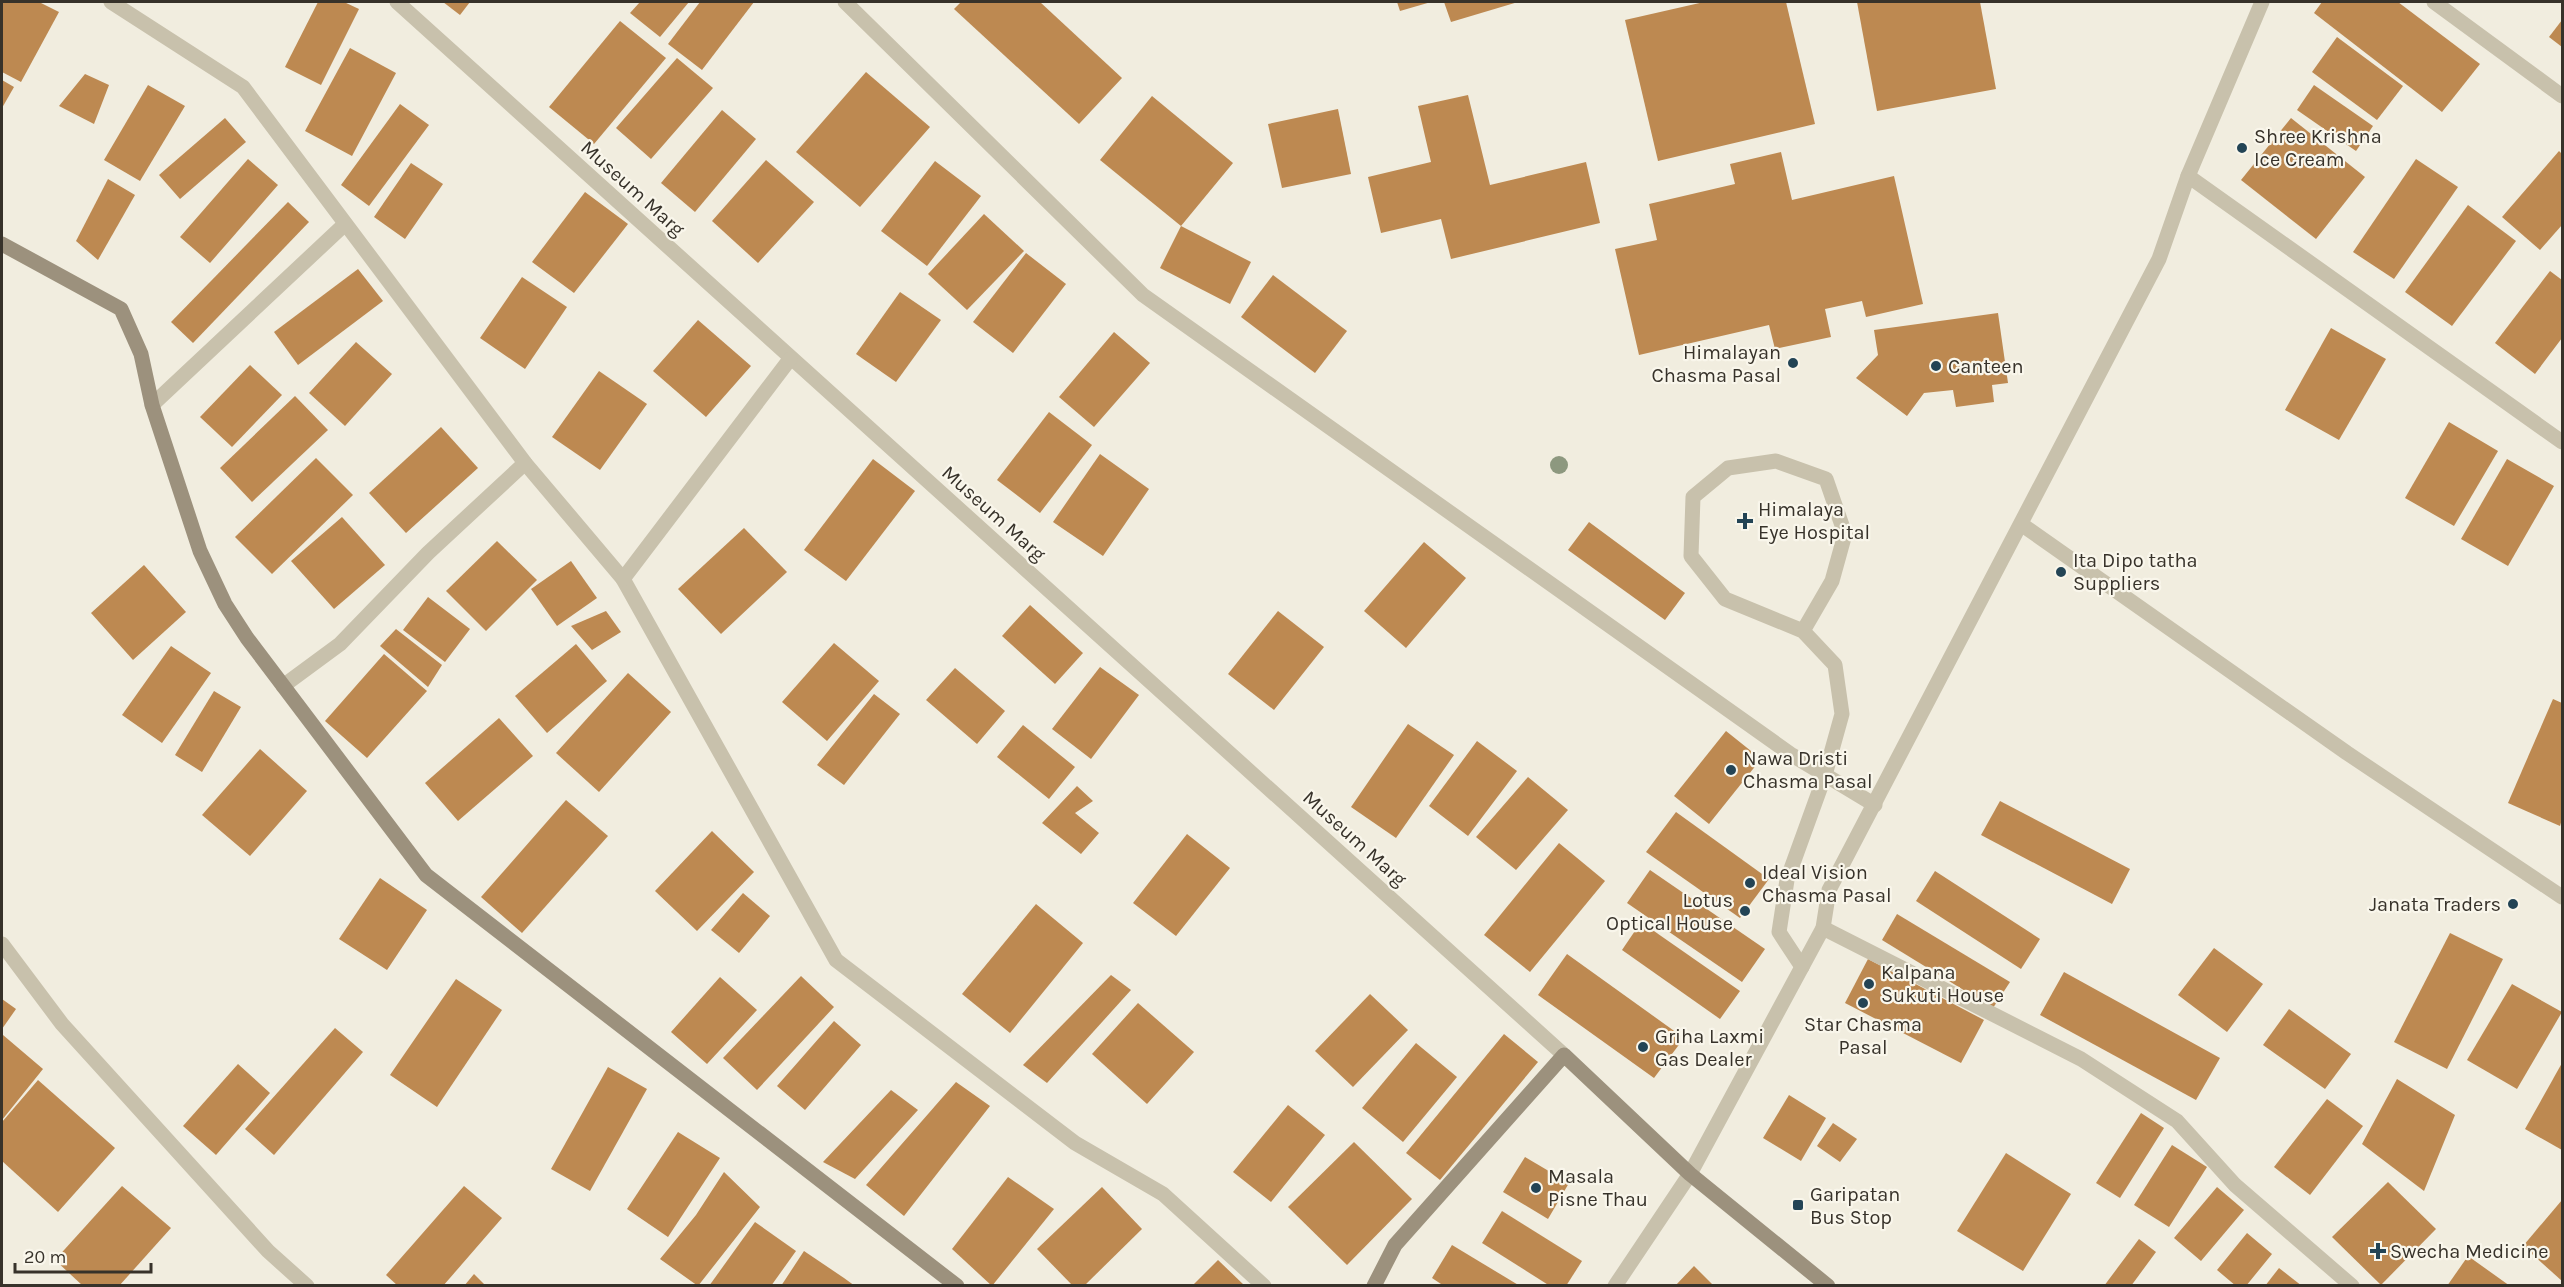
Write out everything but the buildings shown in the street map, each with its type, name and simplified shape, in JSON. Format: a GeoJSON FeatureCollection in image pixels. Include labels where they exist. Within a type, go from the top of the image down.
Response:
{"type":"FeatureCollection","features":[{"type":"Feature","properties":{"kind":"main road"},"geometry":{"type":"LineString","coordinates":[[2,244],[121,309],[141,354],[152,405],[200,551],[225,604],[426,875],[957,1286]]}},
{"type":"Feature","properties":{"kind":"main road"},"geometry":{"type":"LineString","coordinates":[[1374,1286],[1395,1245],[1564,1055],[1690,1174],[1828,1286]]}},
{"type":"Feature","properties":{"kind":"street"},"geometry":{"type":"LineString","coordinates":[[111,2],[243,87],[525,463],[623,579],[836,960],[1075,1143],[1163,1194],[1264,1286]]}},
{"type":"Feature","properties":{"kind":"street","name":"Museum Marg"},"geometry":{"type":"LineString","coordinates":[[397,2],[1564,1055]]}},
{"type":"Feature","properties":{"kind":"street"},"geometry":{"type":"LineString","coordinates":[[845,2],[1143,295],[1792,755],[1875,805]]}},
{"type":"Feature","properties":{"kind":"street"},"geometry":{"type":"LineString","coordinates":[[1615,1286],[1690,1174],[1822,928],[1828,890],[1875,805],[2159,259],[2188,176],[2262,2]]}},
{"type":"Feature","properties":{"kind":"street"},"geometry":{"type":"LineString","coordinates":[[2434,2],[2562,96]]}},
{"type":"Feature","properties":{"kind":"street"},"geometry":{"type":"LineString","coordinates":[[2188,176],[2562,442]]}},
{"type":"Feature","properties":{"kind":"street"},"geometry":{"type":"LineString","coordinates":[[152,405],[345,225]]}},
{"type":"Feature","properties":{"kind":"street"},"geometry":{"type":"LineString","coordinates":[[623,579],[790,359]]}},
{"type":"Feature","properties":{"kind":"street"},"geometry":{"type":"LineString","coordinates":[[1802,967],[1779,932],[1788,880],[1825,774],[1842,714],[1835,665],[1803,632],[1725,599],[1691,556],[1693,498],[1728,468],[1776,461],[1826,479],[1845,534],[1832,581],[1803,632]]}},
{"type":"Feature","properties":{"kind":"street"},"geometry":{"type":"LineString","coordinates":[[284,686],[340,644],[428,553],[525,463]]}},
{"type":"Feature","properties":{"kind":"street"},"geometry":{"type":"LineString","coordinates":[[2021,524],[2347,753],[2562,897]]}},
{"type":"Feature","properties":{"kind":"street"},"geometry":{"type":"LineString","coordinates":[[1822,928],[2081,1059],[2177,1121],[2235,1185],[2352,1286]]}},
{"type":"Feature","properties":{"kind":"street"},"geometry":{"type":"LineString","coordinates":[[2,944],[62,1024],[268,1251],[307,1286]]}},
{"type":"Feature","properties":{"kind":"place","name":"Shree Krishna Ice Cream"},"geometry":{"type":"Point","coordinates":[2242,148]}},
{"type":"Feature","properties":{"kind":"place","name":"Himalayan Chasma Pasal"},"geometry":{"type":"Point","coordinates":[1793,363]}},
{"type":"Feature","properties":{"kind":"place","name":"Canteen"},"geometry":{"type":"Point","coordinates":[1936,366]}},
{"type":"Feature","properties":{"kind":"place","name":"Himalaya Eye Hospital"},"geometry":{"type":"Point","coordinates":[1745,521]}},
{"type":"Feature","properties":{"kind":"place","name":"Ita Dipo tatha Suppliers"},"geometry":{"type":"Point","coordinates":[2061,572]}},
{"type":"Feature","properties":{"kind":"place","name":"Nawa Dristi Chasma Pasal"},"geometry":{"type":"Point","coordinates":[1731,770]}},
{"type":"Feature","properties":{"kind":"place","name":"Ideal Vision Chasma Pasal"},"geometry":{"type":"Point","coordinates":[1750,883]}},
{"type":"Feature","properties":{"kind":"place","name":"Janata Traders"},"geometry":{"type":"Point","coordinates":[2513,904]}},
{"type":"Feature","properties":{"kind":"place","name":"Lotus Optical House"},"geometry":{"type":"Point","coordinates":[1745,911]}},
{"type":"Feature","properties":{"kind":"place","name":"Kalpana Sukuti House"},"geometry":{"type":"Point","coordinates":[1869,984]}},
{"type":"Feature","properties":{"kind":"place","name":"Star Chasma Pasal"},"geometry":{"type":"Point","coordinates":[1863,1003]}},
{"type":"Feature","properties":{"kind":"place","name":"Griha Laxmi Gas Dealer"},"geometry":{"type":"Point","coordinates":[1643,1047]}},
{"type":"Feature","properties":{"kind":"place","name":"Masala Pisne Thau"},"geometry":{"type":"Point","coordinates":[1536,1188]}},
{"type":"Feature","properties":{"kind":"place","name":"Garipatan Bus Stop"},"geometry":{"type":"Point","coordinates":[1798,1205]}},
{"type":"Feature","properties":{"kind":"place","name":"Swecha Medicine"},"geometry":{"type":"Point","coordinates":[2378,1251]}}]}
